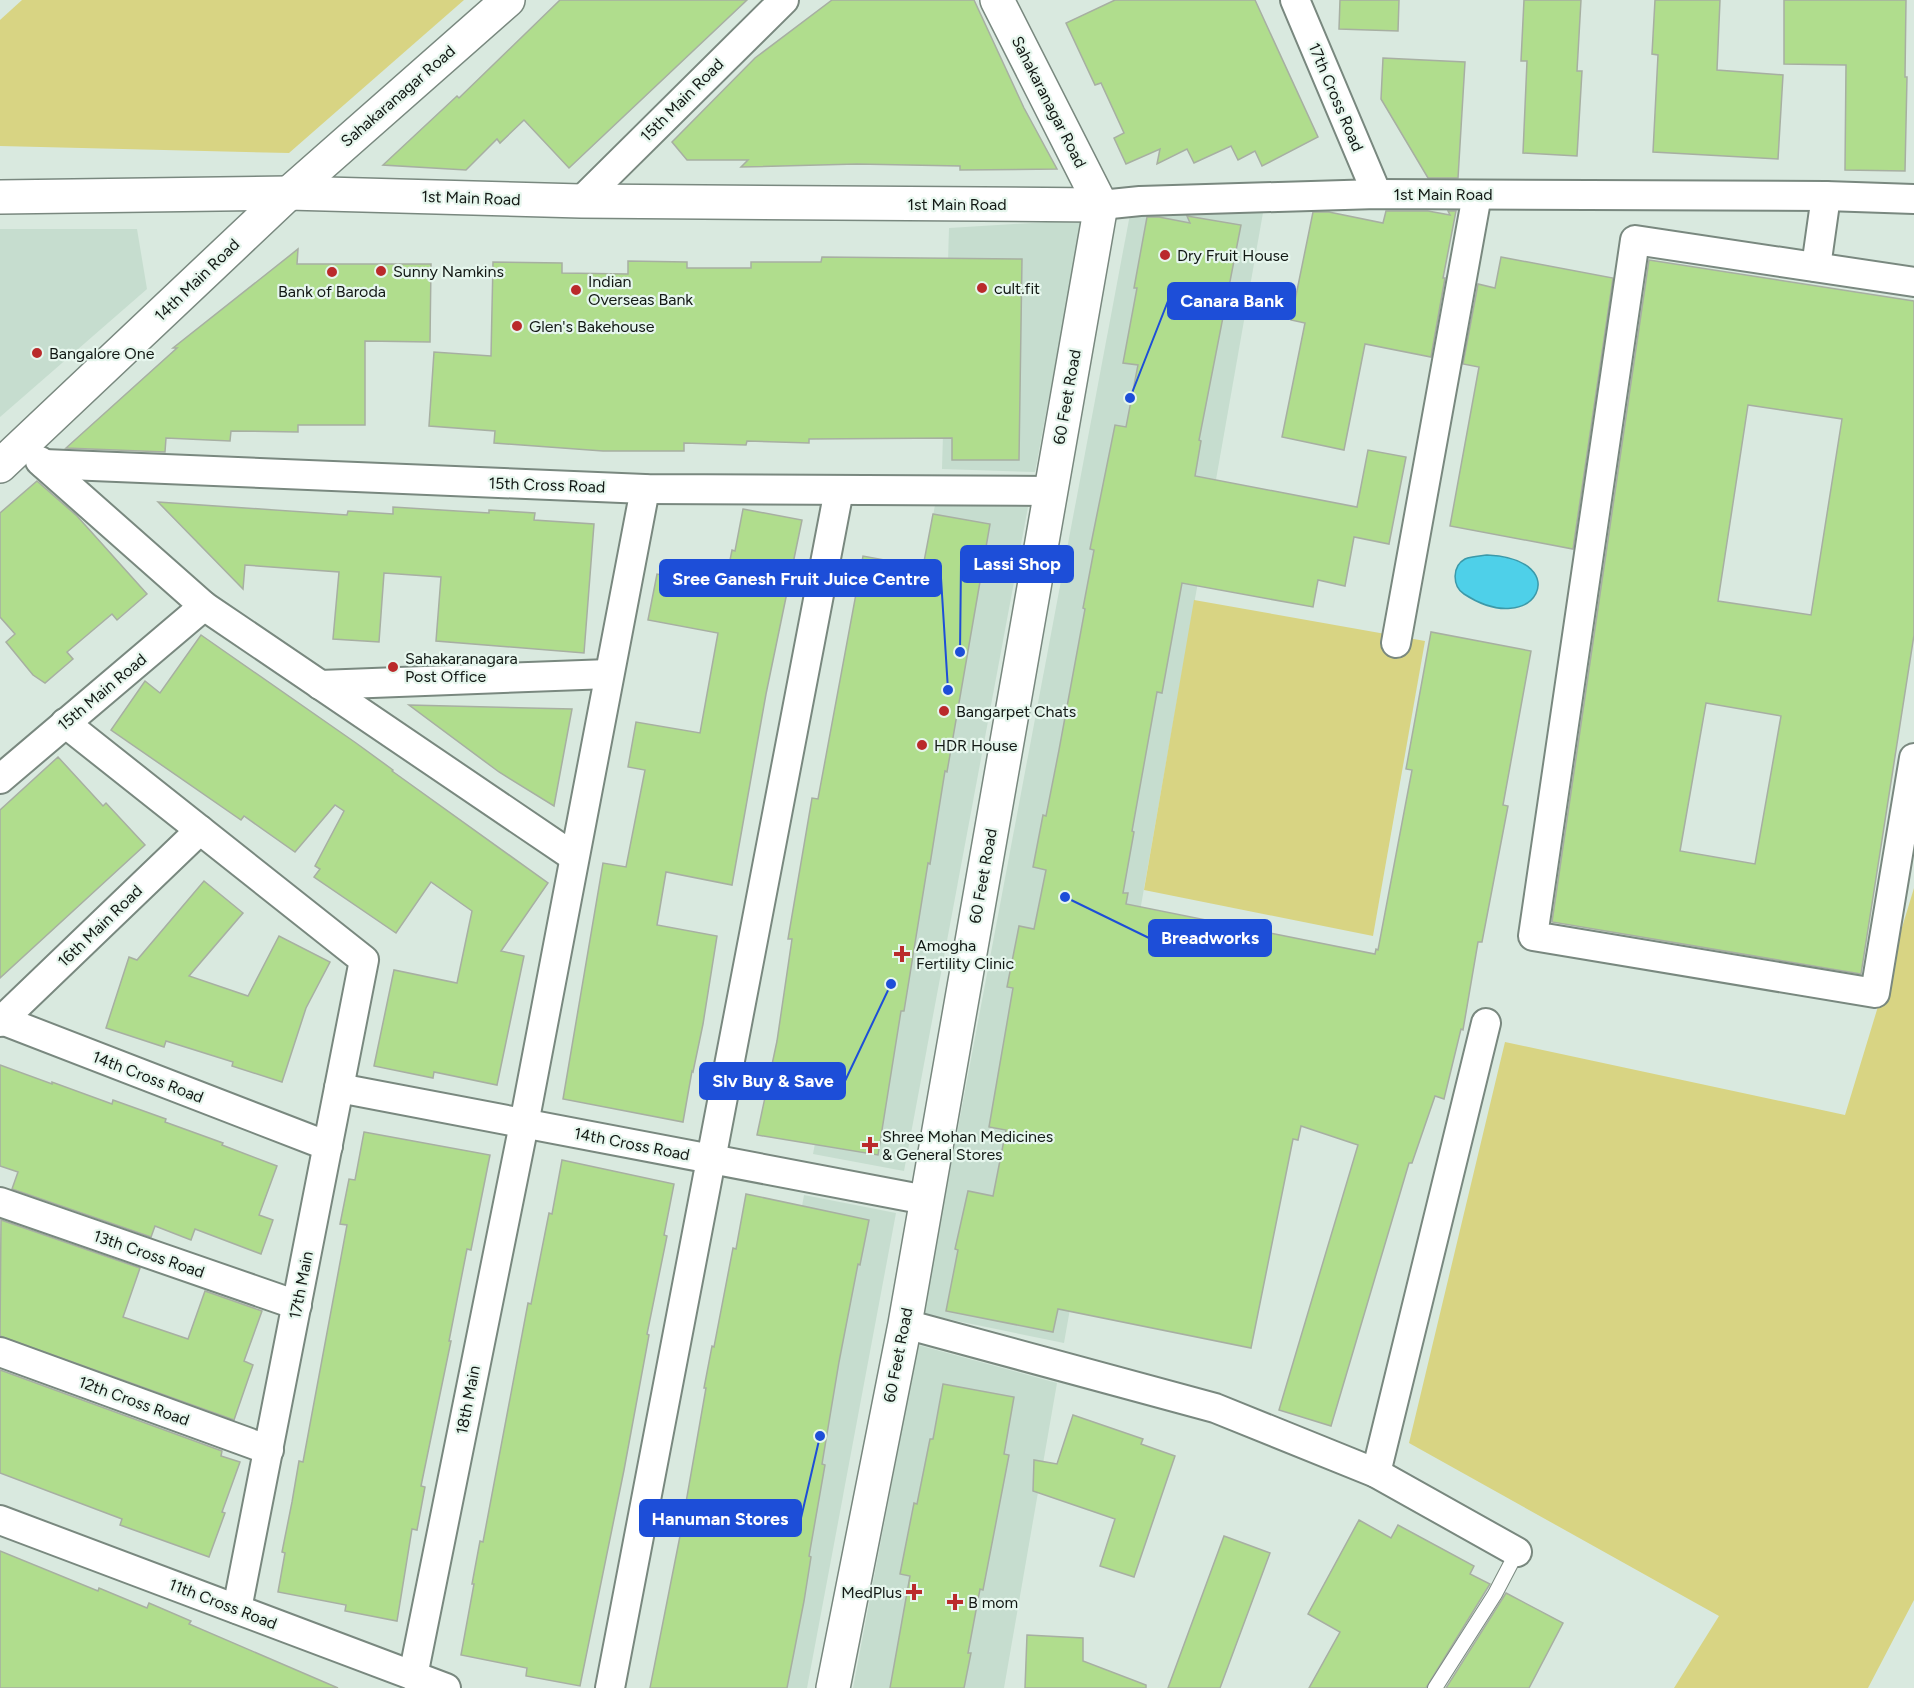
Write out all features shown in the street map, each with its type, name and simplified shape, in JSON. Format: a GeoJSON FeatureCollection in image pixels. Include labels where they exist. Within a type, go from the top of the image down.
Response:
{"type":"FeatureCollection","features":[{"type":"Feature","properties":{"kind":"street","name":"Sahakaranagar Road"},"geometry":{"type":"LineString","coordinates":[[289,193],[508,0]]}},
{"type":"Feature","properties":{"kind":"street","name":"15th Main Road"},"geometry":{"type":"LineString","coordinates":[[581,201],[784,0]]}},
{"type":"Feature","properties":{"kind":"street","name":"Sahakaranagar Road"},"geometry":{"type":"LineString","coordinates":[[997,0],[1101,205]]}},
{"type":"Feature","properties":{"kind":"street","name":"17th Cross Road"},"geometry":{"type":"LineString","coordinates":[[1295,0],[1377,194]]}},
{"type":"Feature","properties":{"kind":"street","name":"1st Main Road"},"geometry":{"type":"LineString","coordinates":[[0,197],[289,193],[581,201],[1101,205],[1140,201],[1377,194],[1826,196],[1914,199]]}},
{"type":"Feature","properties":{"kind":"street","name":"14th Main Road"},"geometry":{"type":"LineString","coordinates":[[22,459],[289,193]]}},
{"type":"Feature","properties":{"kind":"street"},"geometry":{"type":"LineString","coordinates":[[1396,643],[1477,195]]}},
{"type":"Feature","properties":{"kind":"street"},"geometry":{"type":"LineString","coordinates":[[1816,267],[1826,196]]}},
{"type":"Feature","properties":{"kind":"street","name":"60 Feet Road"},"geometry":{"type":"LineString","coordinates":[[833,1688],[904,1324],[1101,205]]}},
{"type":"Feature","properties":{"kind":"street"},"geometry":{"type":"LineString","coordinates":[[1914,282],[1635,240],[1533,936],[1875,993],[1914,758]]}},
{"type":"Feature","properties":{"kind":"street","name":"15th Cross Road"},"geometry":{"type":"LineString","coordinates":[[22,459],[645,489],[1050,491]]}},
{"type":"Feature","properties":{"kind":"street"},"geometry":{"type":"LineString","coordinates":[[22,459],[204,606],[574,857]]}},
{"type":"Feature","properties":{"kind":"street","name":"18th Main"},"geometry":{"type":"LineString","coordinates":[[413,1676],[524,1124],[645,489]]}},
{"type":"Feature","properties":{"kind":"street"},"geometry":{"type":"LineString","coordinates":[[610,1688],[839,490]]}},
{"type":"Feature","properties":{"kind":"street","name":"15th Main Road"},"geometry":{"type":"LineString","coordinates":[[0,779],[204,606]]}},
{"type":"Feature","properties":{"kind":"street"},"geometry":{"type":"LineString","coordinates":[[320,684],[609,674]]}},
{"type":"Feature","properties":{"kind":"street"},"geometry":{"type":"LineString","coordinates":[[65,723],[200,830]]}},
{"type":"Feature","properties":{"kind":"street","name":"17th Main"},"geometry":{"type":"LineString","coordinates":[[200,830],[364,960],[237,1609]]}},
{"type":"Feature","properties":{"kind":"street","name":"16th Main Road"},"geometry":{"type":"LineString","coordinates":[[1,1021],[200,830]]}},
{"type":"Feature","properties":{"kind":"street","name":"14th Cross Road"},"geometry":{"type":"LineString","coordinates":[[1,1021],[328,1146]]}},
{"type":"Feature","properties":{"kind":"street"},"geometry":{"type":"LineString","coordinates":[[1376,1473],[1486,1023]]}},
{"type":"Feature","properties":{"kind":"street","name":"14th Cross Road"},"geometry":{"type":"LineString","coordinates":[[339,1088],[926,1200]]}},
{"type":"Feature","properties":{"kind":"street","name":"13th Cross Road"},"geometry":{"type":"LineString","coordinates":[[0,1202],[297,1305]]}},
{"type":"Feature","properties":{"kind":"street"},"geometry":{"type":"LineString","coordinates":[[904,1324],[1215,1407],[1376,1473],[1517,1552]]}},
{"type":"Feature","properties":{"kind":"street","name":"12th Cross Road"},"geometry":{"type":"LineString","coordinates":[[0,1352],[269,1450]]}},
{"type":"Feature","properties":{"kind":"street","name":"11th Cross Road"},"geometry":{"type":"LineString","coordinates":[[0,1520],[446,1688]]}},
{"type":"Feature","properties":{"kind":"lane"},"geometry":{"type":"LineString","coordinates":[[1435,1688],[1495,1594],[1517,1552]]}},
{"type":"Feature","properties":{"kind":"shaded area"},"geometry":{"type":"Polygon","coordinates":[[[22,0],[464,0],[289,153],[0,146],[0,20],[22,0]]]}},
{"type":"Feature","properties":{"kind":"shaded area"},"geometry":{"type":"Polygon","coordinates":[[[1264,207],[1064,1343],[923,1314],[1131,209],[1264,207]]]}},
{"type":"Feature","properties":{"kind":"shaded area"},"geometry":{"type":"Polygon","coordinates":[[[1082,220],[1035,472],[942,469],[949,228],[1082,220]]]}},
{"type":"Feature","properties":{"kind":"shaded area","name":"Bangalore One"},"geometry":{"type":"Polygon","coordinates":[[[0,229],[137,229],[147,289],[0,417],[0,229]]]}},
{"type":"Feature","properties":{"kind":"shaded area"},"geometry":{"type":"Polygon","coordinates":[[[935,505],[1028,507],[904,1171],[813,1154],[935,505]]]}},
{"type":"Feature","properties":{"kind":"shaded area"},"geometry":{"type":"Polygon","coordinates":[[[1194,600],[1425,641],[1373,936],[1144,890],[1194,600]]]}},
{"type":"Feature","properties":{"kind":"shaded area"},"geometry":{"type":"Polygon","coordinates":[[[1914,888],[1914,1600],[1868,1688],[1674,1688],[1719,1616],[1409,1443],[1505,1042],[1845,1115],[1914,888]]]}},
{"type":"Feature","properties":{"kind":"shaded area"},"geometry":{"type":"Polygon","coordinates":[[[804,1195],[896,1213],[807,1688],[721,1688],[760,1444],[804,1195]]]}},
{"type":"Feature","properties":{"kind":"shaded area"},"geometry":{"type":"Polygon","coordinates":[[[918,1345],[1057,1383],[1004,1688],[853,1688],[918,1345]]]}},
{"type":"Feature","properties":{"kind":"water"},"geometry":{"type":"Polygon","coordinates":[[[1487,555],[1515,560],[1531,569],[1538,581],[1536,594],[1526,603],[1510,608],[1489,606],[1464,594],[1457,586],[1455,576],[1458,566],[1470,557],[1487,555]]]}},
{"type":"Feature","properties":{"kind":"building"},"geometry":{"type":"Polygon","coordinates":[[[560,0],[747,0],[569,168],[524,120],[500,143],[497,139],[466,170],[383,165],[457,96],[459,98],[560,0]]]}},
{"type":"Feature","properties":{"kind":"building"},"geometry":{"type":"Polygon","coordinates":[[[832,0],[974,0],[1024,108],[1057,169],[960,170],[960,166],[857,164],[741,167],[748,160],[687,160],[672,142],[755,58],[832,0]]]}},
{"type":"Feature","properties":{"kind":"building"},"geometry":{"type":"Polygon","coordinates":[[[1115,0],[1255,0],[1318,137],[1262,166],[1255,151],[1238,160],[1231,146],[1194,163],[1187,149],[1157,164],[1160,149],[1126,164],[1114,138],[1124,133],[1101,83],[1095,85],[1066,23],[1115,0]]]}},
{"type":"Feature","properties":{"kind":"building"},"geometry":{"type":"Polygon","coordinates":[[[1340,0],[1399,0],[1398,31],[1339,29],[1340,0]]]}},
{"type":"Feature","properties":{"kind":"building"},"geometry":{"type":"Polygon","coordinates":[[[1524,0],[1581,0],[1577,71],[1582,71],[1577,156],[1523,153],[1527,61],[1521,61],[1524,0]]]}},
{"type":"Feature","properties":{"kind":"building"},"geometry":{"type":"Polygon","coordinates":[[[1655,0],[1720,0],[1717,70],[1783,75],[1778,159],[1653,152],[1658,55],[1652,54],[1655,0]]]}},
{"type":"Feature","properties":{"kind":"building"},"geometry":{"type":"Polygon","coordinates":[[[1784,0],[1906,0],[1905,171],[1845,170],[1846,65],[1784,64],[1784,0]]]}},
{"type":"Feature","properties":{"kind":"building"},"geometry":{"type":"Polygon","coordinates":[[[1383,58],[1465,62],[1458,178],[1428,178],[1381,99],[1383,58]]]}},
{"type":"Feature","properties":{"kind":"building"},"geometry":{"type":"Polygon","coordinates":[[[1386,211],[1428,211],[1450,215],[1448,211],[1456,211],[1431,357],[1365,344],[1344,450],[1282,437],[1305,323],[1291,320],[1313,212],[1329,212],[1383,223],[1386,211]]]}},
{"type":"Feature","properties":{"kind":"building"},"geometry":{"type":"Polygon","coordinates":[[[1187,216],[1241,225],[1199,440],[1201,441],[1195,476],[1357,507],[1368,450],[1406,457],[1389,544],[1354,537],[1345,586],[1318,580],[1313,607],[1182,583],[1162,693],[1157,692],[1132,831],[1134,832],[1123,893],[1128,893],[1126,904],[1375,954],[1376,949],[1378,950],[1412,770],[1406,769],[1431,632],[1531,651],[1503,805],[1508,806],[1482,942],[1478,942],[1463,1030],[1461,1029],[1444,1099],[1435,1096],[1412,1163],[1409,1163],[1331,1426],[1279,1410],[1358,1145],[1301,1126],[1298,1140],[1293,1139],[1251,1348],[1058,1309],[1053,1332],[946,1311],[958,1250],[955,1249],[968,1191],[993,1196],[1006,1130],[989,1127],[1013,988],[1007,987],[1019,926],[1034,929],[1046,870],[1033,867],[1043,815],[1046,816],[1085,609],[1083,608],[1094,550],[1090,549],[1115,425],[1126,427],[1138,365],[1123,363],[1147,217],[1190,223],[1187,216]]]}},
{"type":"Feature","properties":{"kind":"building"},"geometry":{"type":"Polygon","coordinates":[[[298,249],[297,264],[431,264],[430,342],[365,341],[365,425],[298,425],[298,432],[231,431],[230,441],[166,438],[165,452],[66,448],[177,348],[173,348],[298,249]]]}},
{"type":"Feature","properties":{"kind":"building"},"geometry":{"type":"Polygon","coordinates":[[[822,257],[1022,259],[1019,460],[952,460],[952,438],[809,439],[809,443],[747,441],[746,445],[684,443],[684,451],[603,451],[494,443],[495,431],[429,426],[434,352],[491,356],[493,262],[562,263],[562,273],[628,274],[628,261],[687,262],[687,268],[751,268],[751,262],[821,262],[822,257]]]}},
{"type":"Feature","properties":{"kind":"building"},"geometry":{"type":"Polygon","coordinates":[[[1501,257],[1613,278],[1573,549],[1450,526],[1479,367],[1463,364],[1478,284],[1495,288],[1501,257]]]}},
{"type":"Feature","properties":{"kind":"building"},"geometry":{"type":"Polygon","coordinates":[[[1649,260],[1914,301],[1914,635],[1861,974],[1552,922],[1649,260]],[[1748,405],[1718,601],[1811,615],[1842,419],[1748,405]],[[1706,703],[1680,851],[1755,864],[1781,716],[1706,703]]]}},
{"type":"Feature","properties":{"kind":"building"},"geometry":{"type":"Polygon","coordinates":[[[37,481],[77,516],[147,594],[117,620],[112,614],[67,652],[73,659],[45,683],[33,675],[6,642],[15,634],[0,617],[0,513],[37,481]]]}},
{"type":"Feature","properties":{"kind":"building"},"geometry":{"type":"Polygon","coordinates":[[[158,502],[347,515],[348,511],[393,514],[393,507],[489,513],[489,510],[535,513],[534,520],[594,524],[584,653],[436,641],[441,577],[384,573],[379,642],[333,639],[339,572],[245,565],[243,589],[158,502]]]}},
{"type":"Feature","properties":{"kind":"building"},"geometry":{"type":"Polygon","coordinates":[[[743,509],[802,520],[766,694],[732,885],[666,872],[657,925],[717,936],[703,1024],[683,1122],[563,1099],[603,863],[626,867],[645,770],[628,767],[636,722],[700,733],[718,633],[648,620],[657,574],[725,586],[743,509]]]}},
{"type":"Feature","properties":{"kind":"building"},"geometry":{"type":"Polygon","coordinates":[[[933,514],[990,524],[947,772],[945,771],[930,864],[928,863],[904,1011],[901,1011],[878,1155],[757,1135],[777,1041],[792,939],[788,939],[812,798],[818,799],[863,556],[923,567],[933,514]]]}},
{"type":"Feature","properties":{"kind":"building"},"geometry":{"type":"Polygon","coordinates":[[[201,635],[356,743],[548,883],[501,951],[524,956],[497,1085],[434,1072],[433,1078],[374,1066],[394,970],[457,983],[472,911],[431,882],[396,933],[314,877],[320,869],[315,866],[344,811],[335,805],[295,852],[244,816],[241,820],[111,730],[145,681],[160,693],[201,635]]]}},
{"type":"Feature","properties":{"kind":"building"},"geometry":{"type":"Polygon","coordinates":[[[409,705],[572,709],[554,806],[499,772],[409,705]]]}},
{"type":"Feature","properties":{"kind":"building"},"geometry":{"type":"Polygon","coordinates":[[[58,757],[103,806],[106,803],[145,845],[0,978],[0,810],[58,757]]]}},
{"type":"Feature","properties":{"kind":"building"},"geometry":{"type":"Polygon","coordinates":[[[204,881],[243,913],[189,976],[248,996],[279,936],[330,962],[306,1008],[282,1082],[232,1066],[233,1062],[166,1041],[164,1047],[106,1028],[129,957],[137,960],[204,881]]]}},
{"type":"Feature","properties":{"kind":"building"},"geometry":{"type":"Polygon","coordinates":[[[0,1065],[112,1104],[113,1100],[166,1119],[165,1122],[277,1166],[259,1215],[273,1220],[261,1254],[195,1229],[191,1240],[155,1226],[151,1237],[12,1189],[18,1172],[0,1166],[0,1065]]]}},
{"type":"Feature","properties":{"kind":"building"},"geometry":{"type":"Polygon","coordinates":[[[364,1132],[490,1155],[471,1250],[467,1249],[449,1341],[451,1341],[421,1486],[425,1487],[417,1530],[412,1529],[397,1621],[345,1611],[346,1605],[278,1592],[285,1553],[282,1552],[299,1461],[303,1462],[347,1225],[340,1224],[349,1179],[355,1180],[364,1132]]]}},
{"type":"Feature","properties":{"kind":"building"},"geometry":{"type":"Polygon","coordinates":[[[562,1160],[674,1184],[664,1235],[667,1236],[647,1334],[649,1335],[624,1470],[580,1686],[526,1676],[527,1668],[461,1655],[480,1541],[483,1542],[528,1303],[531,1304],[562,1160]]]}},
{"type":"Feature","properties":{"kind":"building"},"geometry":{"type":"Polygon","coordinates":[[[746,1194],[869,1220],[839,1362],[822,1464],[825,1465],[809,1556],[811,1557],[804,1601],[787,1688],[650,1688],[681,1531],[712,1346],[714,1347],[733,1248],[736,1249],[746,1194]]]}},
{"type":"Feature","properties":{"kind":"building"},"geometry":{"type":"Polygon","coordinates":[[[1,1220],[140,1268],[123,1317],[188,1339],[205,1291],[262,1311],[244,1361],[253,1365],[234,1420],[0,1336],[1,1220]]]}},
{"type":"Feature","properties":{"kind":"building"},"geometry":{"type":"Polygon","coordinates":[[[0,1370],[222,1451],[221,1456],[240,1462],[209,1557],[120,1525],[122,1519],[0,1473],[0,1370]]]}},
{"type":"Feature","properties":{"kind":"building"},"geometry":{"type":"Polygon","coordinates":[[[943,1384],[1014,1397],[1004,1454],[1009,1455],[983,1590],[980,1589],[964,1688],[890,1688],[910,1576],[900,1574],[914,1503],[917,1504],[930,1439],[933,1439],[943,1384]]]}},
{"type":"Feature","properties":{"kind":"building"},"geometry":{"type":"Polygon","coordinates":[[[1073,1415],[1143,1439],[1141,1444],[1175,1456],[1134,1577],[1100,1566],[1115,1519],[1033,1491],[1034,1460],[1057,1464],[1073,1415]]]}},
{"type":"Feature","properties":{"kind":"building"},"geometry":{"type":"Polygon","coordinates":[[[1359,1520],[1391,1538],[1398,1525],[1474,1566],[1470,1574],[1490,1584],[1426,1688],[1309,1688],[1340,1632],[1308,1614],[1359,1520]]]}},
{"type":"Feature","properties":{"kind":"building"},"geometry":{"type":"Polygon","coordinates":[[[1224,1536],[1270,1553],[1220,1688],[1168,1688],[1224,1536]]]}},
{"type":"Feature","properties":{"kind":"building"},"geometry":{"type":"Polygon","coordinates":[[[0,1551],[98,1591],[99,1588],[147,1608],[149,1603],[191,1621],[189,1624],[338,1688],[0,1688],[0,1551]]]}},
{"type":"Feature","properties":{"kind":"building"},"geometry":{"type":"Polygon","coordinates":[[[1506,1593],[1563,1623],[1529,1688],[1446,1688],[1506,1593]]]}},
{"type":"Feature","properties":{"kind":"building"},"geometry":{"type":"Polygon","coordinates":[[[1027,1635],[1083,1638],[1083,1661],[1146,1685],[1146,1688],[1025,1688],[1027,1635]]]}},
{"type":"Feature","properties":{"kind":"place","name":"Dry Fruit House"},"geometry":{"type":"Point","coordinates":[1165,255]}},
{"type":"Feature","properties":{"kind":"place","name":"Sunny Namkins"},"geometry":{"type":"Point","coordinates":[381,271]}},
{"type":"Feature","properties":{"kind":"place","name":"Bank of Baroda"},"geometry":{"type":"Point","coordinates":[332,272]}},
{"type":"Feature","properties":{"kind":"place","name":"cult.fit"},"geometry":{"type":"Point","coordinates":[982,288]}},
{"type":"Feature","properties":{"kind":"place","name":"Indian Overseas Bank"},"geometry":{"type":"Point","coordinates":[576,290]}},
{"type":"Feature","properties":{"kind":"place","name":"Glen's Bakehouse"},"geometry":{"type":"Point","coordinates":[517,326]}},
{"type":"Feature","properties":{"kind":"place","name":"Bangalore One"},"geometry":{"type":"Point","coordinates":[37,353]}},
{"type":"Feature","properties":{"kind":"place","name":"Canara Bank"},"geometry":{"type":"Point","coordinates":[1130,398]}},
{"type":"Feature","properties":{"kind":"place","name":"Lassi Shop"},"geometry":{"type":"Point","coordinates":[960,652]}},
{"type":"Feature","properties":{"kind":"place","name":"Sahakaranagara Post Office"},"geometry":{"type":"Point","coordinates":[393,667]}},
{"type":"Feature","properties":{"kind":"place","name":"Sree Ganesh Fruit Juice Centre"},"geometry":{"type":"Point","coordinates":[948,690]}},
{"type":"Feature","properties":{"kind":"place","name":"Bangarpet Chats"},"geometry":{"type":"Point","coordinates":[944,711]}},
{"type":"Feature","properties":{"kind":"place","name":"HDR House"},"geometry":{"type":"Point","coordinates":[922,745]}},
{"type":"Feature","properties":{"kind":"place","name":"Breadworks"},"geometry":{"type":"Point","coordinates":[1065,897]}},
{"type":"Feature","properties":{"kind":"place","name":"Amogha Fertility Clinic"},"geometry":{"type":"Point","coordinates":[902,954]}},
{"type":"Feature","properties":{"kind":"place","name":"Slv Buy & Save"},"geometry":{"type":"Point","coordinates":[891,984]}},
{"type":"Feature","properties":{"kind":"place","name":"Shree Mohan Medicines & General Stores"},"geometry":{"type":"Point","coordinates":[870,1145]}},
{"type":"Feature","properties":{"kind":"place","name":"Hanuman Stores"},"geometry":{"type":"Point","coordinates":[820,1436]}},
{"type":"Feature","properties":{"kind":"place","name":"MedPlus"},"geometry":{"type":"Point","coordinates":[914,1592]}},
{"type":"Feature","properties":{"kind":"place","name":"B mom"},"geometry":{"type":"Point","coordinates":[955,1602]}}]}
